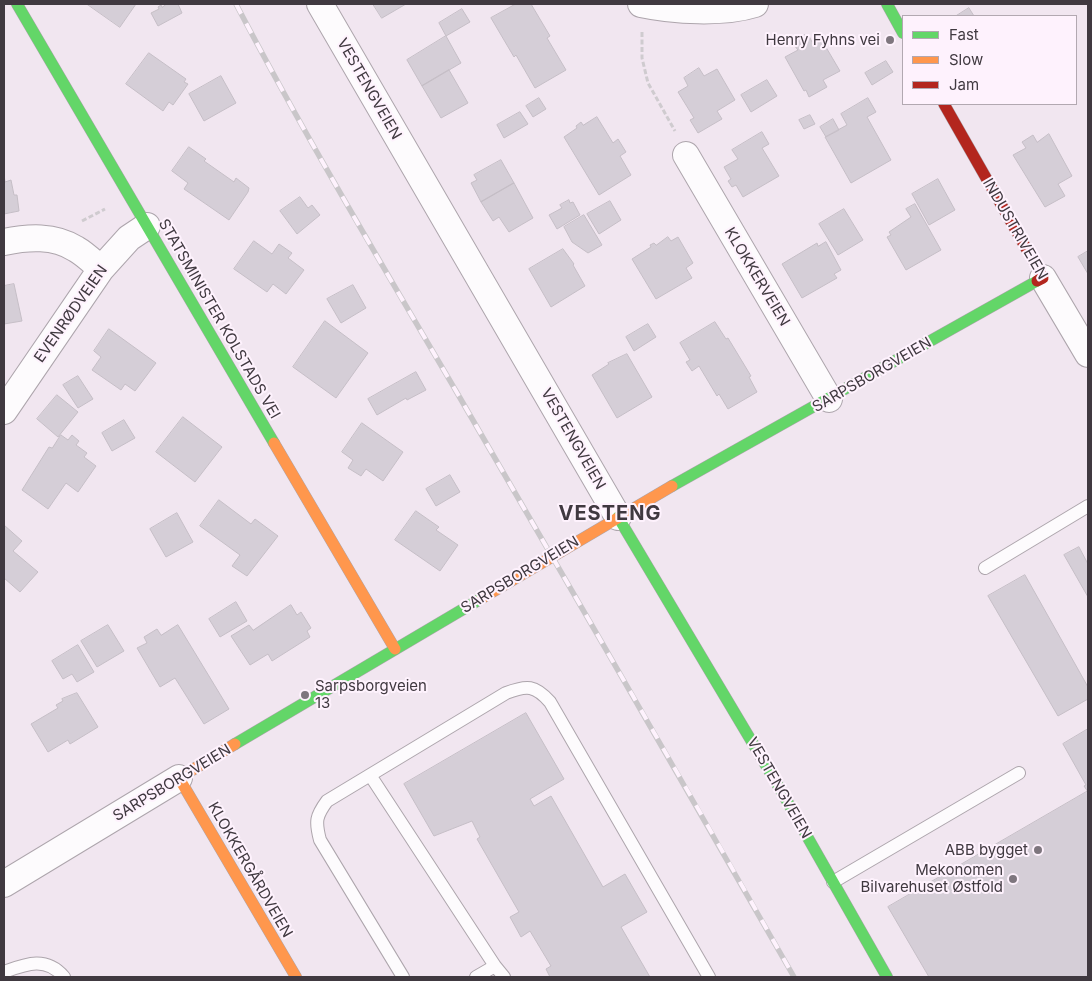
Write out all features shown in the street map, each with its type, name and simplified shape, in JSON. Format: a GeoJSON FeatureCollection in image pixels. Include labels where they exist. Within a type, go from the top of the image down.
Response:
{"type":"FeatureCollection","features":[{"type":"Feature","properties":{"kind":"street","name":"STATSMINISTER KOLSTADS VEI"},"geometry":{"type":"LineString","coordinates":[[17,4],[395,649]]}},
{"type":"Feature","properties":{"kind":"street","name":"VESTENGVEIEN"},"geometry":{"type":"LineString","coordinates":[[320,4],[618,517],[783,794],[887,977]]}},
{"type":"Feature","properties":{"kind":"street"},"geometry":{"type":"LineString","coordinates":[[642,4],[684,10],[741,8],[754,4]]}},
{"type":"Feature","properties":{"kind":"street"},"geometry":{"type":"LineString","coordinates":[[887,4],[902,30]]}},
{"type":"Feature","properties":{"kind":"street","name":"INDUSTRIVEIEN"},"geometry":{"type":"LineString","coordinates":[[945,105],[1088,354]]}},
{"type":"Feature","properties":{"kind":"street","name":"KLOKKERVEIEN"},"geometry":{"type":"LineString","coordinates":[[686,154],[830,399]]}},
{"type":"Feature","properties":{"kind":"street","name":"EVENRØDVEIEN"},"geometry":{"type":"LineString","coordinates":[[4,411],[101,269],[129,238],[148,226]]}},
{"type":"Feature","properties":{"kind":"street"},"geometry":{"type":"LineString","coordinates":[[4,242],[25,237],[51,239],[75,248],[101,269]]}},
{"type":"Feature","properties":{"kind":"street","name":"SARPSBORGVEIEN"},"geometry":{"type":"LineString","coordinates":[[4,884],[618,517],[1043,278]]}},
{"type":"Feature","properties":{"kind":"street","name":"KLOKKERGÅRDVEIEN"},"geometry":{"type":"LineString","coordinates":[[179,778],[296,977]]}},
{"type":"Feature","properties":{"kind":"lane"},"geometry":{"type":"LineString","coordinates":[[985,568],[1088,506]]}},
{"type":"Feature","properties":{"kind":"lane"},"geometry":{"type":"LineString","coordinates":[[404,977],[320,840],[316,827],[317,814],[327,801],[506,693],[521,687],[532,687],[541,692],[550,702],[709,977]]}},
{"type":"Feature","properties":{"kind":"lane"},"geometry":{"type":"LineString","coordinates":[[833,882],[1019,773]]}},
{"type":"Feature","properties":{"kind":"lane"},"geometry":{"type":"LineString","coordinates":[[370,775],[504,977]]}},
{"type":"Feature","properties":{"kind":"lane"},"geometry":{"type":"LineString","coordinates":[[4,972],[26,964],[43,964],[56,968],[64,977]]}},
{"type":"Feature","properties":{"kind":"lane"},"geometry":{"type":"LineString","coordinates":[[476,977],[495,966]]}},
{"type":"Feature","properties":{"kind":"path"},"geometry":{"type":"LineString","coordinates":[[642,4],[642,58],[648,83],[681,141],[686,154]]}},
{"type":"Feature","properties":{"kind":"building"},"geometry":{"type":"Polygon","coordinates":[[[87,4],[136,4],[120,27],[87,4]]]}},
{"type":"Feature","properties":{"kind":"building"},"geometry":{"type":"Polygon","coordinates":[[[167,4],[178,4],[182,13],[158,26],[151,13],[159,9],[158,7],[161,5],[162,7],[167,4]]]}},
{"type":"Feature","properties":{"kind":"building"},"geometry":{"type":"Polygon","coordinates":[[[373,4],[406,4],[382,18],[373,4]]]}},
{"type":"Feature","properties":{"kind":"building"},"geometry":{"type":"Polygon","coordinates":[[[516,4],[531,4],[550,36],[547,38],[566,70],[535,88],[491,18],[516,4]]]}},
{"type":"Feature","properties":{"kind":"building"},"geometry":{"type":"Polygon","coordinates":[[[969,8],[973,15],[958,15],[969,8]]]}},
{"type":"Feature","properties":{"kind":"building"},"geometry":{"type":"Polygon","coordinates":[[[462,9],[470,22],[446,36],[439,23],[462,9]]]}},
{"type":"Feature","properties":{"kind":"building"},"geometry":{"type":"Polygon","coordinates":[[[805,35],[806,38],[809,36],[812,42],[820,37],[840,71],[823,80],[827,87],[809,97],[785,57],[798,50],[794,45],[797,43],[795,40],[805,35]]]}},
{"type":"Feature","properties":{"kind":"building"},"geometry":{"type":"Polygon","coordinates":[[[446,36],[461,63],[422,86],[407,60],[446,36]]]}},
{"type":"Feature","properties":{"kind":"building"},"geometry":{"type":"Polygon","coordinates":[[[149,53],[186,79],[184,82],[188,84],[173,105],[169,102],[163,111],[126,84],[149,53]]]}},
{"type":"Feature","properties":{"kind":"building"},"geometry":{"type":"Polygon","coordinates":[[[886,61],[893,72],[872,85],[865,73],[886,61]]]}},
{"type":"Feature","properties":{"kind":"building"},"geometry":{"type":"Polygon","coordinates":[[[699,68],[704,76],[717,69],[735,100],[717,111],[722,119],[698,133],[690,120],[694,118],[678,92],[688,86],[684,78],[699,68]]]}},
{"type":"Feature","properties":{"kind":"building"},"geometry":{"type":"Polygon","coordinates":[[[449,70],[468,103],[441,118],[422,86],[449,70]]]}},
{"type":"Feature","properties":{"kind":"building"},"geometry":{"type":"Polygon","coordinates":[[[221,76],[236,103],[204,121],[189,94],[221,76]]]}},
{"type":"Feature","properties":{"kind":"building"},"geometry":{"type":"Polygon","coordinates":[[[767,80],[777,96],[751,112],[741,95],[767,80]]]}},
{"type":"Feature","properties":{"kind":"building"},"geometry":{"type":"Polygon","coordinates":[[[539,98],[546,109],[533,117],[526,106],[539,98]]]}},
{"type":"Feature","properties":{"kind":"building"},"geometry":{"type":"Polygon","coordinates":[[[868,98],[876,112],[867,117],[891,160],[851,183],[825,137],[847,125],[841,114],[868,98]]]}},
{"type":"Feature","properties":{"kind":"building"},"geometry":{"type":"Polygon","coordinates":[[[520,112],[528,124],[504,138],[497,125],[520,112]]]}},
{"type":"Feature","properties":{"kind":"building"},"geometry":{"type":"Polygon","coordinates":[[[810,115],[815,124],[804,129],[799,120],[810,115]]]}},
{"type":"Feature","properties":{"kind":"building"},"geometry":{"type":"Polygon","coordinates":[[[597,117],[613,143],[618,139],[626,152],[620,156],[631,175],[599,195],[564,137],[577,128],[576,126],[581,122],[583,125],[597,117]]]}},
{"type":"Feature","properties":{"kind":"building"},"geometry":{"type":"Polygon","coordinates":[[[833,119],[839,130],[826,137],[820,127],[833,119]]]}},
{"type":"Feature","properties":{"kind":"building"},"geometry":{"type":"Polygon","coordinates":[[[762,132],[769,144],[762,148],[779,176],[743,197],[736,185],[732,187],[728,181],[731,179],[724,167],[738,159],[732,150],[762,132]]]}},
{"type":"Feature","properties":{"kind":"building"},"geometry":{"type":"Polygon","coordinates":[[[1049,134],[1072,176],[1058,184],[1065,196],[1045,207],[1013,155],[1026,148],[1022,142],[1033,135],[1037,142],[1049,134]]]}},
{"type":"Feature","properties":{"kind":"building"},"geometry":{"type":"Polygon","coordinates":[[[189,147],[206,159],[204,161],[234,182],[236,178],[249,188],[229,220],[184,189],[188,183],[172,171],[189,147]]]}},
{"type":"Feature","properties":{"kind":"building"},"geometry":{"type":"Polygon","coordinates":[[[501,160],[514,183],[481,202],[471,183],[477,180],[474,175],[501,160]]]}},
{"type":"Feature","properties":{"kind":"building"},"geometry":{"type":"Polygon","coordinates":[[[4,174],[5,182],[11,180],[14,195],[17,195],[19,211],[4,214],[4,174]]]}},
{"type":"Feature","properties":{"kind":"building"},"geometry":{"type":"Polygon","coordinates":[[[938,179],[955,210],[929,225],[912,194],[938,179]]]}},
{"type":"Feature","properties":{"kind":"building"},"geometry":{"type":"Polygon","coordinates":[[[514,183],[533,218],[509,232],[499,217],[493,221],[481,202],[514,183]]]}},
{"type":"Feature","properties":{"kind":"building"},"geometry":{"type":"Polygon","coordinates":[[[300,197],[308,208],[312,205],[320,215],[297,234],[280,211],[300,197]]]}},
{"type":"Feature","properties":{"kind":"building"},"geometry":{"type":"Polygon","coordinates":[[[569,200],[570,203],[573,202],[580,215],[557,229],[549,215],[562,208],[560,205],[569,200]]]}},
{"type":"Feature","properties":{"kind":"building"},"geometry":{"type":"Polygon","coordinates":[[[610,201],[621,220],[599,234],[587,214],[610,201]]]}},
{"type":"Feature","properties":{"kind":"building"},"geometry":{"type":"Polygon","coordinates":[[[915,204],[941,250],[906,270],[887,237],[891,235],[889,232],[911,217],[906,209],[915,204]]]}},
{"type":"Feature","properties":{"kind":"building"},"geometry":{"type":"Polygon","coordinates":[[[844,209],[863,240],[838,255],[819,224],[844,209]]]}},
{"type":"Feature","properties":{"kind":"building"},"geometry":{"type":"Polygon","coordinates":[[[584,215],[602,245],[588,253],[572,242],[564,227],[584,215]]]}},
{"type":"Feature","properties":{"kind":"building"},"geometry":{"type":"Polygon","coordinates":[[[668,237],[671,241],[678,237],[693,263],[686,268],[692,278],[656,299],[632,259],[651,247],[650,245],[654,243],[656,245],[668,237]]]}},
{"type":"Feature","properties":{"kind":"building"},"geometry":{"type":"Polygon","coordinates":[[[254,241],[272,254],[279,244],[292,253],[288,258],[304,270],[286,294],[273,284],[267,292],[234,269],[254,241]]]}},
{"type":"Feature","properties":{"kind":"building"},"geometry":{"type":"Polygon","coordinates":[[[826,242],[841,270],[834,274],[837,278],[802,298],[782,264],[817,243],[818,246],[826,242]]]}},
{"type":"Feature","properties":{"kind":"building"},"geometry":{"type":"Polygon","coordinates":[[[563,249],[574,264],[585,286],[551,307],[529,269],[563,249]]]}},
{"type":"Feature","properties":{"kind":"building"},"geometry":{"type":"Polygon","coordinates":[[[1088,251],[1088,274],[1078,257],[1088,251]]]}},
{"type":"Feature","properties":{"kind":"building"},"geometry":{"type":"Polygon","coordinates":[[[14,284],[22,321],[4,324],[4,286],[14,284]]]}},
{"type":"Feature","properties":{"kind":"building"},"geometry":{"type":"Polygon","coordinates":[[[353,285],[366,308],[341,323],[327,299],[353,285]]]}},
{"type":"Feature","properties":{"kind":"building"},"geometry":{"type":"Polygon","coordinates":[[[325,321],[368,353],[336,398],[293,367],[325,321]]]}},
{"type":"Feature","properties":{"kind":"building"},"geometry":{"type":"Polygon","coordinates":[[[715,322],[726,339],[728,338],[751,376],[749,377],[757,392],[728,409],[719,394],[717,396],[699,366],[692,371],[686,362],[690,360],[680,343],[715,322]]]}},
{"type":"Feature","properties":{"kind":"building"},"geometry":{"type":"Polygon","coordinates":[[[648,324],[656,337],[634,351],[626,337],[648,324]]]}},
{"type":"Feature","properties":{"kind":"building"},"geometry":{"type":"Polygon","coordinates":[[[109,329],[156,363],[135,391],[125,384],[121,390],[92,370],[101,357],[94,351],[109,329]]]}},
{"type":"Feature","properties":{"kind":"building"},"geometry":{"type":"Polygon","coordinates":[[[627,354],[652,397],[617,418],[592,375],[608,363],[627,354]]]}},
{"type":"Feature","properties":{"kind":"building"},"geometry":{"type":"Polygon","coordinates":[[[416,372],[426,390],[407,400],[406,398],[377,415],[368,399],[416,372]]]}},
{"type":"Feature","properties":{"kind":"building"},"geometry":{"type":"Polygon","coordinates":[[[78,376],[93,399],[78,408],[63,385],[78,376]]]}},
{"type":"Feature","properties":{"kind":"building"},"geometry":{"type":"Polygon","coordinates":[[[57,395],[78,412],[58,437],[37,419],[57,395]]]}},
{"type":"Feature","properties":{"kind":"building"},"geometry":{"type":"Polygon","coordinates":[[[183,417],[222,447],[195,482],[156,452],[183,417]]]}},
{"type":"Feature","properties":{"kind":"building"},"geometry":{"type":"Polygon","coordinates":[[[124,420],[135,438],[112,451],[102,433],[124,420]]]}},
{"type":"Feature","properties":{"kind":"building"},"geometry":{"type":"Polygon","coordinates":[[[362,423],[403,452],[383,481],[366,469],[361,476],[348,468],[353,460],[342,452],[362,423]]]}},
{"type":"Feature","properties":{"kind":"building"},"geometry":{"type":"Polygon","coordinates":[[[61,435],[68,440],[72,435],[79,441],[76,445],[87,453],[84,457],[96,466],[78,492],[66,483],[48,509],[22,490],[49,447],[52,448],[61,435]]]}},
{"type":"Feature","properties":{"kind":"building"},"geometry":{"type":"Polygon","coordinates":[[[450,475],[460,492],[436,506],[426,489],[450,475]]]}},
{"type":"Feature","properties":{"kind":"building"},"geometry":{"type":"Polygon","coordinates":[[[219,500],[251,524],[255,519],[278,536],[247,576],[232,566],[240,555],[200,526],[219,500]]]}},
{"type":"Feature","properties":{"kind":"building"},"geometry":{"type":"Polygon","coordinates":[[[416,511],[439,527],[436,530],[458,545],[440,571],[395,540],[416,511]]]}},
{"type":"Feature","properties":{"kind":"building"},"geometry":{"type":"Polygon","coordinates":[[[177,513],[193,542],[166,557],[150,529],[177,513]]]}},
{"type":"Feature","properties":{"kind":"building"},"geometry":{"type":"Polygon","coordinates":[[[4,525],[22,541],[13,551],[38,572],[20,592],[4,578],[4,525]]]}},
{"type":"Feature","properties":{"kind":"building"},"geometry":{"type":"Polygon","coordinates":[[[1079,547],[1088,564],[1088,597],[1064,555],[1079,547]]]}},
{"type":"Feature","properties":{"kind":"building"},"geometry":{"type":"Polygon","coordinates":[[[1025,575],[1088,687],[1088,699],[1058,716],[988,596],[1025,575]]]}},
{"type":"Feature","properties":{"kind":"building"},"geometry":{"type":"Polygon","coordinates":[[[236,602],[247,621],[220,637],[209,619],[236,602]]]}},
{"type":"Feature","properties":{"kind":"building"},"geometry":{"type":"Polygon","coordinates":[[[291,605],[297,615],[301,612],[311,628],[307,631],[310,637],[272,661],[268,654],[250,665],[231,636],[249,625],[253,630],[291,605]]]}},
{"type":"Feature","properties":{"kind":"building"},"geometry":{"type":"Polygon","coordinates":[[[108,625],[124,651],[97,667],[81,641],[108,625]]]}},
{"type":"Feature","properties":{"kind":"building"},"geometry":{"type":"Polygon","coordinates":[[[178,625],[229,709],[204,724],[175,678],[160,687],[137,648],[147,643],[144,637],[157,629],[161,635],[178,625]]]}},
{"type":"Feature","properties":{"kind":"building"},"geometry":{"type":"Polygon","coordinates":[[[78,645],[94,672],[77,682],[72,674],[63,679],[52,661],[78,645]]]}},
{"type":"Feature","properties":{"kind":"building"},"geometry":{"type":"Polygon","coordinates":[[[77,693],[98,727],[70,744],[68,740],[48,752],[31,724],[58,708],[56,705],[63,701],[62,699],[77,693]]]}},
{"type":"Feature","properties":{"kind":"building"},"geometry":{"type":"Polygon","coordinates":[[[526,713],[564,779],[530,799],[534,806],[551,796],[603,887],[625,874],[647,912],[621,927],[650,977],[550,977],[546,969],[551,966],[530,931],[521,937],[510,917],[519,912],[477,839],[480,837],[472,821],[434,836],[404,784],[526,713]]]}},
{"type":"Feature","properties":{"kind":"building"},"geometry":{"type":"Polygon","coordinates":[[[1088,729],[1088,792],[1063,744],[1088,729]]]}},
{"type":"Feature","properties":{"kind":"building","name":"ABB bygget"},"geometry":{"type":"Polygon","coordinates":[[[1088,791],[1088,977],[929,977],[888,907],[1088,791]]]}},
{"type":"Feature","properties":{"kind":"railway"},"geometry":{"type":"LineString","coordinates":[[236,4],[344,199],[794,977]]}},
{"type":"Feature","properties":{"kind":"traffic: fast"},"geometry":{"type":"LineString","coordinates":[[17,4],[274,443]]}},
{"type":"Feature","properties":{"kind":"traffic: fast"},"geometry":{"type":"LineString","coordinates":[[887,4],[902,31]]}},
{"type":"Feature","properties":{"kind":"traffic: fast"},"geometry":{"type":"LineString","coordinates":[[672,486],[1037,281]]}},
{"type":"Feature","properties":{"kind":"traffic: fast"},"geometry":{"type":"LineString","coordinates":[[618,517],[783,794],[887,977]]}},
{"type":"Feature","properties":{"kind":"traffic: fast"},"geometry":{"type":"LineString","coordinates":[[235,744],[482,598]]}},
{"type":"Feature","properties":{"kind":"traffic: slow"},"geometry":{"type":"LineString","coordinates":[[274,443],[395,649]]}},
{"type":"Feature","properties":{"kind":"traffic: slow"},"geometry":{"type":"LineString","coordinates":[[482,598],[672,486]]}},
{"type":"Feature","properties":{"kind":"traffic: slow"},"geometry":{"type":"LineString","coordinates":[[235,744],[179,778],[296,977]]}},
{"type":"Feature","properties":{"kind":"traffic: jam"},"geometry":{"type":"LineString","coordinates":[[945,105],[1043,278],[1037,281]]}},
{"type":"Feature","properties":{"kind":"place","name":"Henry Fyhns vei"},"geometry":{"type":"Point","coordinates":[890,40]}},
{"type":"Feature","properties":{"kind":"place","name":"Sarpsborgveien 13"},"geometry":{"type":"Point","coordinates":[305,695]}},
{"type":"Feature","properties":{"kind":"place","name":"ABB bygget"},"geometry":{"type":"Point","coordinates":[1038,850]}},
{"type":"Feature","properties":{"kind":"place","name":"Mekonomen Bilvarehuset Østfold"},"geometry":{"type":"Point","coordinates":[1013,879]}},
{"type":"Feature","properties":{"kind":"district","name":"VESTENG"},"geometry":{"type":"Point","coordinates":[610,514]}}]}
